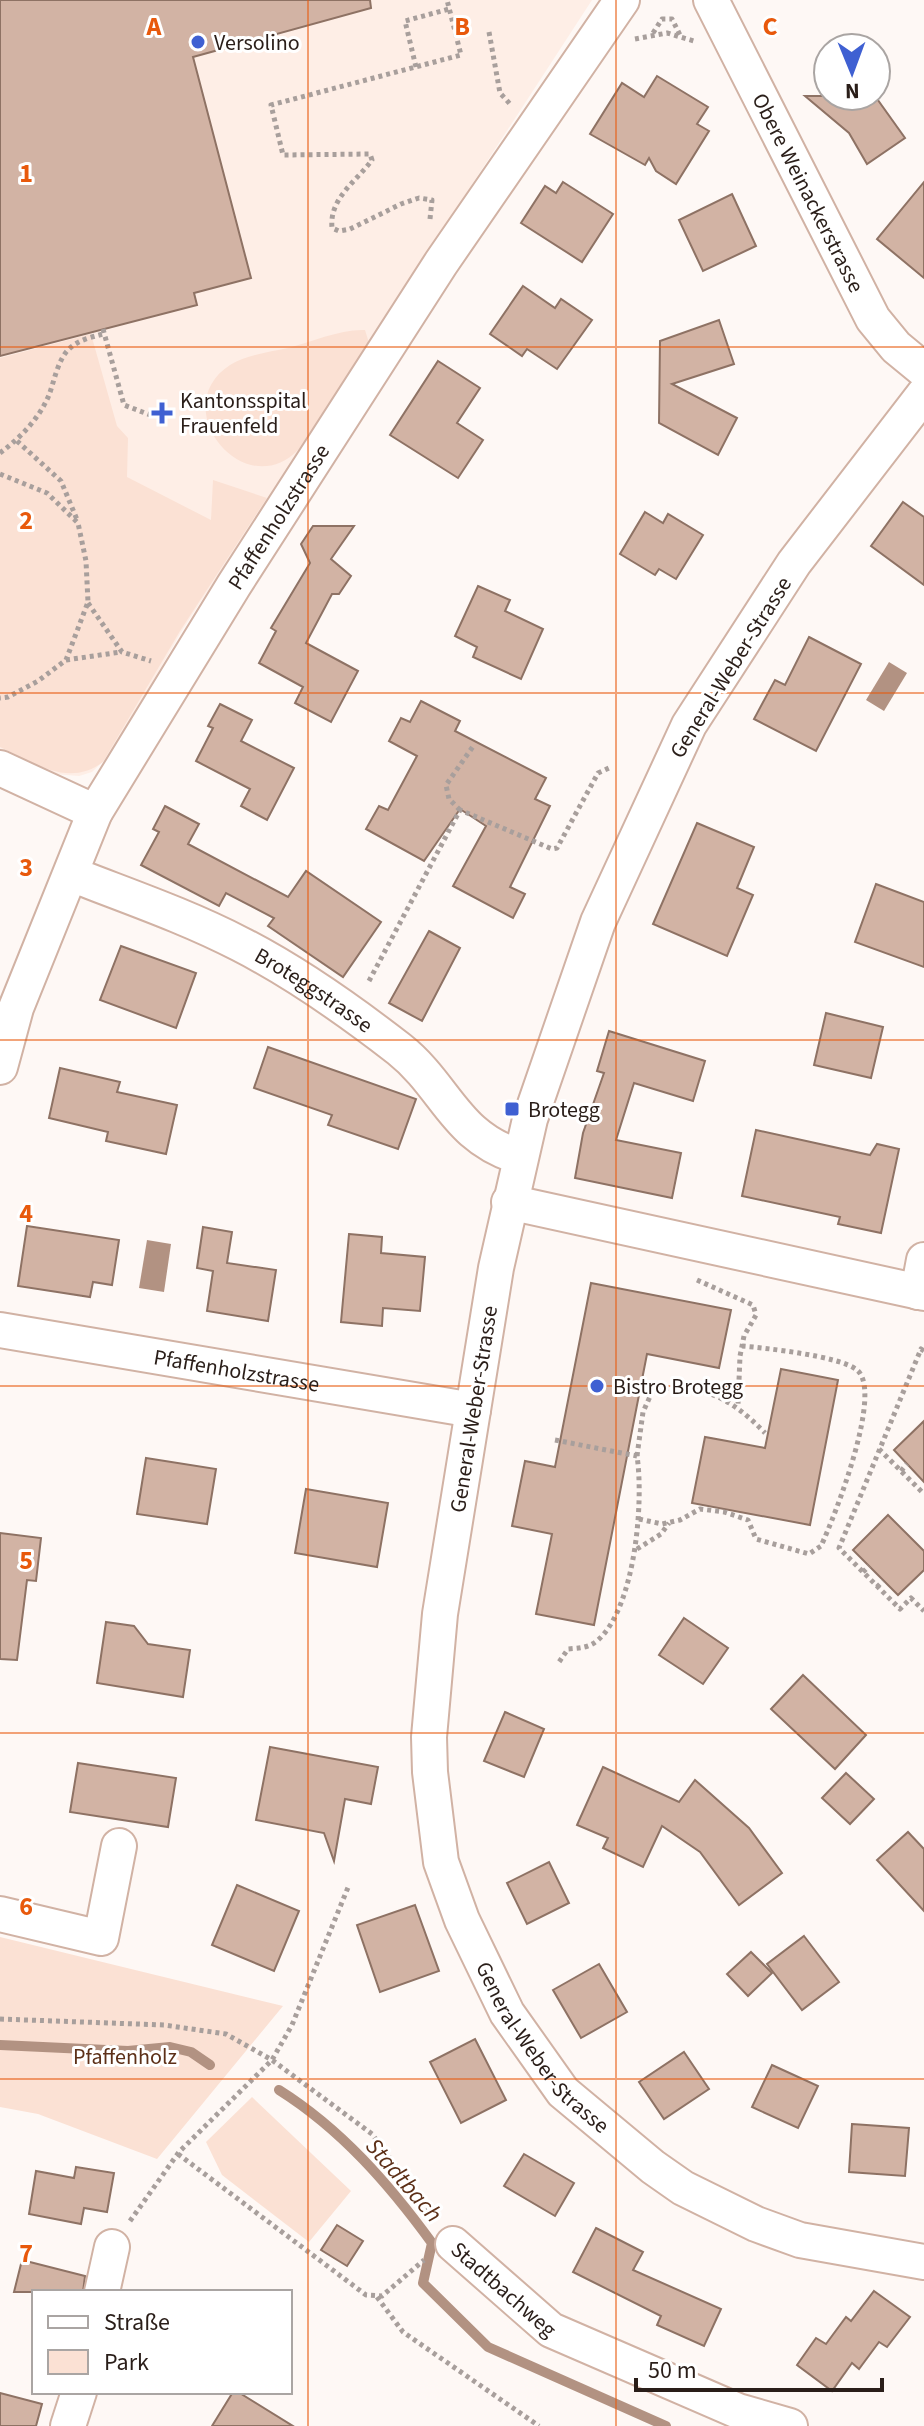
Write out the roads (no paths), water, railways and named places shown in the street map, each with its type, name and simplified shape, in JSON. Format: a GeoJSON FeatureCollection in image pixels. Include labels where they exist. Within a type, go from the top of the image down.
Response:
{"type":"FeatureCollection","features":[{"type":"Feature","properties":{"kind":"street","name":"Pfaffenholzstrasse"},"geometry":{"type":"LineString","coordinates":[[0,1067],[16,1008],[95,812],[441,263],[622,0]]}},
{"type":"Feature","properties":{"kind":"street","name":"Obere Weinackerstrasse"},"geometry":{"type":"LineString","coordinates":[[711,0],[873,319],[896,347],[924,370]]}},
{"type":"Feature","properties":{"kind":"street","name":"General-Weber-Strasse"},"geometry":{"type":"LineString","coordinates":[[924,394],[794,563],[689,725],[598,922],[547,1065],[509,1202],[440,1614],[432,1685],[430,1772],[441,1862],[483,1971],[531,2050],[563,2092],[607,2131],[683,2188],[756,2224],[800,2240],[924,2262]]}},
{"type":"Feature","properties":{"kind":"street"},"geometry":{"type":"LineString","coordinates":[[0,768],[95,812]]}},
{"type":"Feature","properties":{"kind":"street","name":"Broteggstrasse"},"geometry":{"type":"LineString","coordinates":[[71,874],[204,927],[258,954],[401,1051],[471,1132],[493,1149],[520,1157]]}},
{"type":"Feature","properties":{"kind":"street"},"geometry":{"type":"LineString","coordinates":[[509,1202],[922,1281]]}},
{"type":"Feature","properties":{"kind":"street","name":"Pfaffenholzstrasse"},"geometry":{"type":"LineString","coordinates":[[0,1330],[473,1410]]}},
{"type":"Feature","properties":{"kind":"street"},"geometry":{"type":"LineString","coordinates":[[0,1914],[101,1938],[119,1846]]}},
{"type":"Feature","properties":{"kind":"street","name":"Stadtbachweg"},"geometry":{"type":"LineString","coordinates":[[453,2244],[551,2330],[738,2411],[790,2426]]}},
{"type":"Feature","properties":{"kind":"street"},"geometry":{"type":"LineString","coordinates":[[102,2290],[112,2247]]}},
{"type":"Feature","properties":{"kind":"street"},"geometry":{"type":"LineString","coordinates":[[68,2426],[78,2394]]}},
{"type":"Feature","properties":{"kind":"waterway","name":"Stadtbach"},"geometry":{"type":"LineString","coordinates":[[0,2045],[128,2051],[170,2047],[191,2052],[210,2065]]}},
{"type":"Feature","properties":{"kind":"waterway","name":"Stadtbach"},"geometry":{"type":"LineString","coordinates":[[279,2090],[343,2140],[399,2200],[432,2243],[423,2283],[488,2347],[666,2426]]}},
{"type":"Feature","properties":{"kind":"place","name":"Versolino"},"geometry":{"type":"Point","coordinates":[198,42]}},
{"type":"Feature","properties":{"kind":"place","name":"Kantonsspital Frauenfeld"},"geometry":{"type":"Point","coordinates":[162,413]}},
{"type":"Feature","properties":{"kind":"place","name":"Brotegg"},"geometry":{"type":"Point","coordinates":[512,1109]}},
{"type":"Feature","properties":{"kind":"place","name":"Bistro Brotegg"},"geometry":{"type":"Point","coordinates":[597,1386]}},
{"type":"Feature","properties":{"kind":"park label","name":"Pfaffenholz"},"geometry":{"type":"Point","coordinates":[125,2056]}}]}
